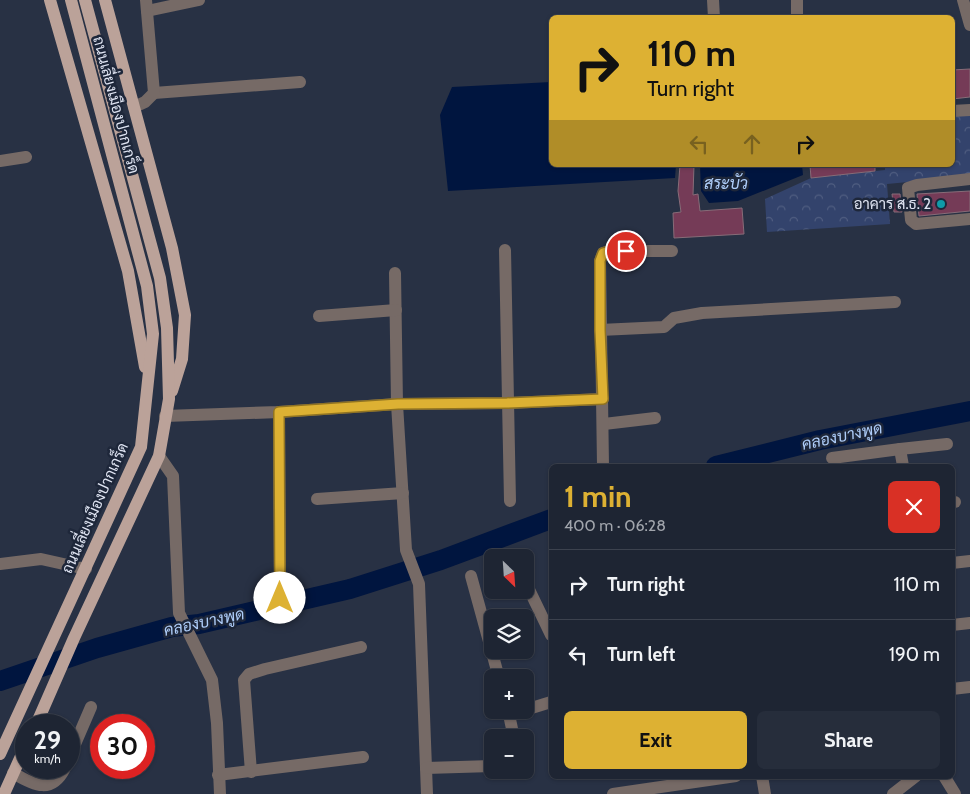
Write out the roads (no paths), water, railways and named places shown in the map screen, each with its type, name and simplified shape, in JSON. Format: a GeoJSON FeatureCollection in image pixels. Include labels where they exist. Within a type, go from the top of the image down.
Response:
{"type":"FeatureCollection","features":[{"type":"Feature","properties":{"kind":"main road"},"geometry":{"type":"LineString","coordinates":[[50,0],[128,271],[148,386]]}},
{"type":"Feature","properties":{"kind":"main road","name":"ถนนเลี่ยงเมืองปากเกร็ด"},"geometry":{"type":"LineString","coordinates":[[0,754],[141,447],[153,334],[147,286],[71,0]]}},
{"type":"Feature","properties":{"kind":"main road","name":"ถนนเลี่ยงเมืองปากเกร็ด"},"geometry":{"type":"LineString","coordinates":[[41,714],[74,638],[159,456],[169,399],[167,328],[160,278],[85,0]]}},
{"type":"Feature","properties":{"kind":"main road"},"geometry":{"type":"LineString","coordinates":[[105,0],[172,248],[185,314],[182,359],[169,399]]}},
{"type":"Feature","properties":{"kind":"main road"},"geometry":{"type":"LineString","coordinates":[[4,794],[15,769]]}},
{"type":"Feature","properties":{"kind":"street"},"geometry":{"type":"LineString","coordinates":[[154,93],[146,6],[199,0]]}},
{"type":"Feature","properties":{"kind":"street"},"geometry":{"type":"LineString","coordinates":[[713,0],[714,15]]}},
{"type":"Feature","properties":{"kind":"street"},"geometry":{"type":"LineString","coordinates":[[797,15],[798,0]]}},
{"type":"Feature","properties":{"kind":"street"},"geometry":{"type":"LineString","coordinates":[[963,0],[970,25]]}},
{"type":"Feature","properties":{"kind":"street"},"geometry":{"type":"LineString","coordinates":[[134,107],[145,102],[154,93],[300,82]]}},
{"type":"Feature","properties":{"kind":"street"},"geometry":{"type":"LineString","coordinates":[[955,112],[970,110]]}},
{"type":"Feature","properties":{"kind":"street"},"geometry":{"type":"LineString","coordinates":[[0,161],[26,157]]}},
{"type":"Feature","properties":{"kind":"street"},"geometry":{"type":"LineString","coordinates":[[970,179],[917,184],[908,188],[911,220],[916,224],[970,220]]}},
{"type":"Feature","properties":{"kind":"street"},"geometry":{"type":"LineString","coordinates":[[505,250],[510,501]]}},
{"type":"Feature","properties":{"kind":"street"},"geometry":{"type":"LineString","coordinates":[[603,464],[604,424],[600,330],[600,261],[603,253],[610,251],[672,251]]}},
{"type":"Feature","properties":{"kind":"street"},"geometry":{"type":"LineString","coordinates":[[395,273],[398,404],[406,550],[418,584],[427,794]]}},
{"type":"Feature","properties":{"kind":"street"},"geometry":{"type":"LineString","coordinates":[[600,330],[664,326],[674,318],[702,313],[832,304],[895,302]]}},
{"type":"Feature","properties":{"kind":"street"},"geometry":{"type":"LineString","coordinates":[[319,316],[396,310]]}},
{"type":"Feature","properties":{"kind":"street"},"geometry":{"type":"LineString","coordinates":[[165,416],[279,412],[398,404],[507,403],[603,399]]}},
{"type":"Feature","properties":{"kind":"street"},"geometry":{"type":"LineString","coordinates":[[279,412],[280,598]]}},
{"type":"Feature","properties":{"kind":"street"},"geometry":{"type":"LineString","coordinates":[[604,424],[655,418]]}},
{"type":"Feature","properties":{"kind":"street"},"geometry":{"type":"LineString","coordinates":[[832,458],[947,444]]}},
{"type":"Feature","properties":{"kind":"street"},"geometry":{"type":"LineString","coordinates":[[900,449],[903,464]]}},
{"type":"Feature","properties":{"kind":"street"},"geometry":{"type":"LineString","coordinates":[[159,456],[173,476],[179,613],[212,680],[217,723],[220,794]]}},
{"type":"Feature","properties":{"kind":"street"},"geometry":{"type":"LineString","coordinates":[[318,500],[403,493]]}},
{"type":"Feature","properties":{"kind":"street"},"geometry":{"type":"LineString","coordinates":[[0,564],[41,559],[86,569]]}},
{"type":"Feature","properties":{"kind":"street"},"geometry":{"type":"LineString","coordinates":[[955,563],[970,561]]}},
{"type":"Feature","properties":{"kind":"street"},"geometry":{"type":"LineString","coordinates":[[471,576],[497,669]]}},
{"type":"Feature","properties":{"kind":"street"},"geometry":{"type":"LineString","coordinates":[[534,599],[549,631]]}},
{"type":"Feature","properties":{"kind":"street"},"geometry":{"type":"LineString","coordinates":[[955,625],[970,623]]}},
{"type":"Feature","properties":{"kind":"street"},"geometry":{"type":"LineString","coordinates":[[251,772],[244,680],[249,674],[361,647]]}},
{"type":"Feature","properties":{"kind":"street"},"geometry":{"type":"LineString","coordinates":[[955,689],[970,687]]}},
{"type":"Feature","properties":{"kind":"street"},"geometry":{"type":"LineString","coordinates":[[534,707],[549,703]]}},
{"type":"Feature","properties":{"kind":"street"},"geometry":{"type":"LineString","coordinates":[[80,732],[91,707]]}},
{"type":"Feature","properties":{"kind":"street"},"geometry":{"type":"LineString","coordinates":[[218,776],[363,757]]}},
{"type":"Feature","properties":{"kind":"street"},"geometry":{"type":"LineString","coordinates":[[426,768],[484,766]]}},
{"type":"Feature","properties":{"kind":"street"},"geometry":{"type":"LineString","coordinates":[[23,779],[32,784],[46,786],[53,784],[59,779]]}},
{"type":"Feature","properties":{"kind":"street"},"geometry":{"type":"LineString","coordinates":[[613,794],[716,779]]}},
{"type":"Feature","properties":{"kind":"street"},"geometry":{"type":"LineString","coordinates":[[762,779],[765,794]]}},
{"type":"Feature","properties":{"kind":"street"},"geometry":{"type":"LineString","coordinates":[[893,794],[912,779]]}},
{"type":"Feature","properties":{"kind":"street"},"geometry":{"type":"LineString","coordinates":[[946,779],[954,794]]}},
{"type":"Feature","properties":{"kind":"water"},"geometry":{"type":"Polygon","coordinates":[[[549,82],[549,167],[676,167],[675,178],[448,191],[440,115],[452,87],[549,82]]]}},
{"type":"Feature","properties":{"kind":"water","name":"สระบัว"},"geometry":{"type":"Polygon","coordinates":[[[700,167],[802,167],[803,175],[738,201],[709,203],[701,191],[700,167]]]}},
{"type":"Feature","properties":{"kind":"waterway","name":"คลองบางพูด"},"geometry":{"type":"LineString","coordinates":[[724,464],[820,440],[970,411]]}},
{"type":"Feature","properties":{"kind":"waterway","name":"คลองบางพูด"},"geometry":{"type":"LineString","coordinates":[[0,681],[97,648],[172,627],[199,624],[350,589],[441,560],[549,520]]}},
{"type":"Feature","properties":{"kind":"place","name":"อาคาร ส.ธ. 2"},"geometry":{"type":"Point","coordinates":[941,204]}}]}
